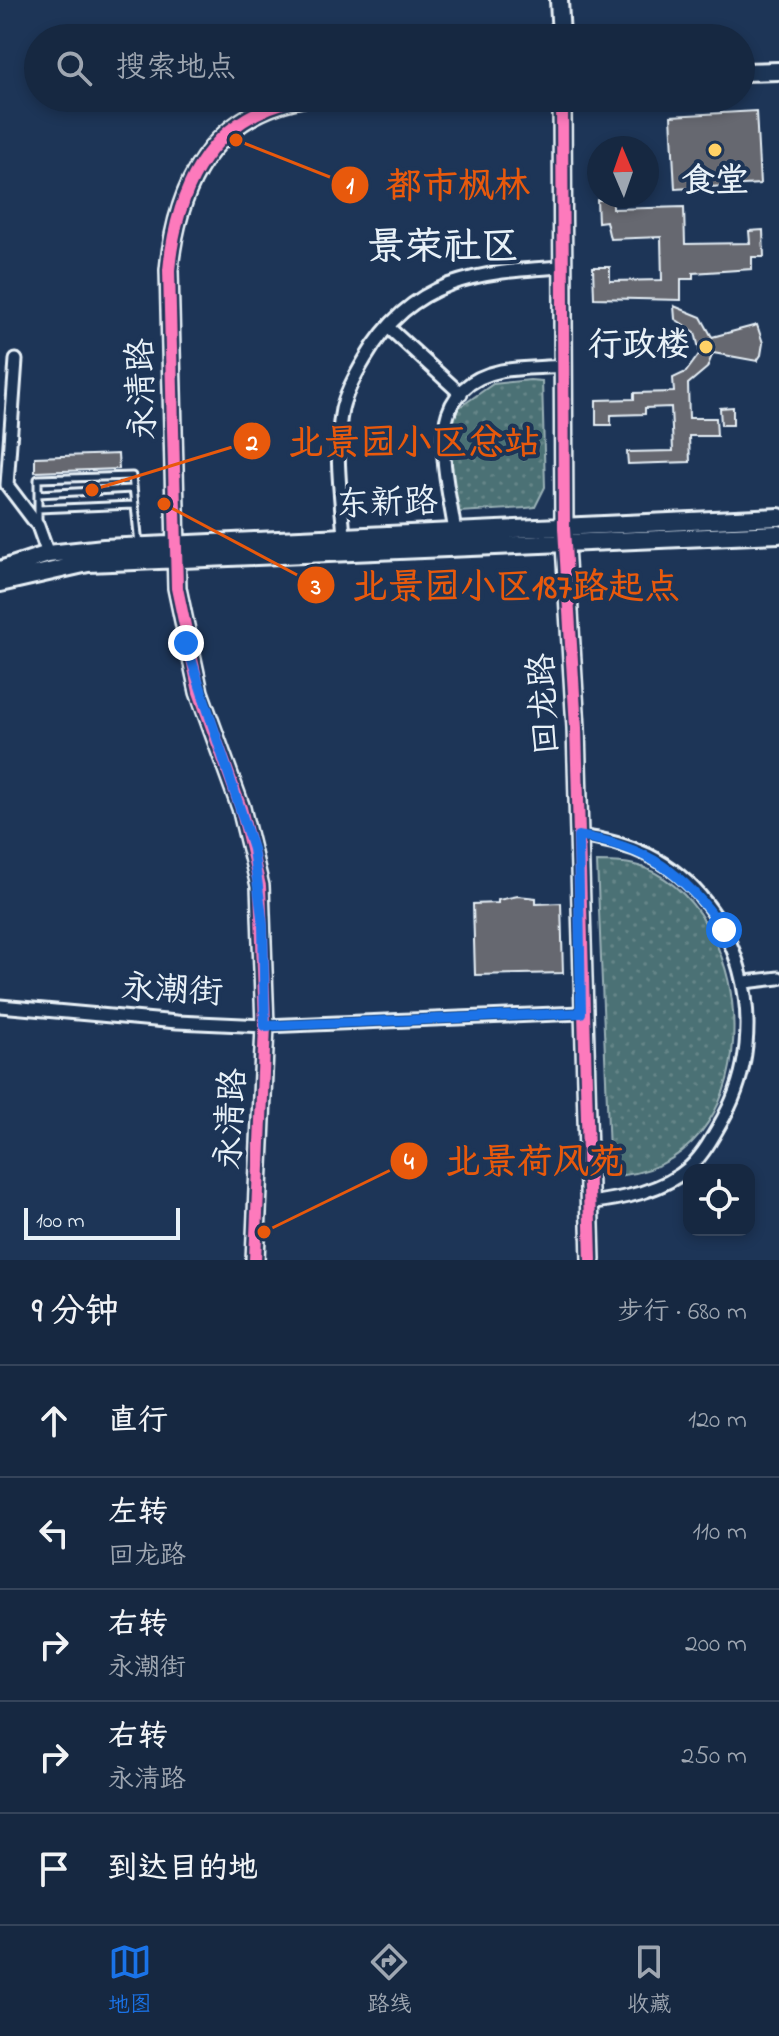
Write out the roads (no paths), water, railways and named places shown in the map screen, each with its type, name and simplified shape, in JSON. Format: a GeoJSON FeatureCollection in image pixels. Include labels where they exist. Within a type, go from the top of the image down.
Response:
{"type":"FeatureCollection","features":[{"type":"Feature","properties":{"kind":"street"},"geometry":{"type":"LineString","coordinates":[[559,0],[560,24]]}},
{"type":"Feature","properties":{"kind":"street"},"geometry":{"type":"LineString","coordinates":[[755,72],[779,71]]}},
{"type":"Feature","properties":{"kind":"street","name":"永清路"},"geometry":{"type":"LineString","coordinates":[[255,1260],[265,1026],[263,925],[253,849],[186,643],[176,550],[169,270],[173,228],[194,174],[228,132],[262,112]]}},
{"type":"Feature","properties":{"kind":"street","name":"回龙路"},"geometry":{"type":"LineString","coordinates":[[562,112],[565,536],[591,1260]]}},
{"type":"Feature","properties":{"kind":"street"},"geometry":{"type":"LineString","coordinates":[[344,536],[339,435],[343,407],[357,372],[388,327],[404,308],[430,290],[504,270],[563,267]]}},
{"type":"Feature","properties":{"kind":"street"},"geometry":{"type":"LineString","coordinates":[[388,327],[461,394]]}},
{"type":"Feature","properties":{"kind":"street"},"geometry":{"type":"LineString","coordinates":[[16,360],[7,485],[38,526],[48,554]]}},
{"type":"Feature","properties":{"kind":"street"},"geometry":{"type":"LineString","coordinates":[[455,532],[441,433],[444,420],[461,394],[499,371],[563,366]]}},
{"type":"Feature","properties":{"kind":"street","name":"东新路"},"geometry":{"type":"LineString","coordinates":[[0,583],[88,563],[176,550],[344,536],[455,532],[565,536],[779,517]]}},
{"type":"Feature","properties":{"kind":"street","name":"东新路"},"geometry":{"type":"LineString","coordinates":[[0,570],[48,554],[139,546],[176,550],[565,536],[779,534]]}},
{"type":"Feature","properties":{"kind":"street"},"geometry":{"type":"LineString","coordinates":[[578,836],[617,842],[651,856],[703,901],[724,930],[745,982],[748,1042],[743,1073],[713,1136],[690,1167],[653,1188],[588,1203]]}},
{"type":"Feature","properties":{"kind":"street"},"geometry":{"type":"LineString","coordinates":[[745,982],[779,978]]}},
{"type":"Feature","properties":{"kind":"street","name":"永潮街"},"geometry":{"type":"LineString","coordinates":[[0,1006],[177,1022],[265,1026],[581,1013]]}},
{"type":"Feature","properties":{"kind":"lane"},"geometry":{"type":"LineString","coordinates":[[38,526],[38,479],[132,476],[139,546]]}},
{"type":"Feature","properties":{"kind":"lane"},"geometry":{"type":"LineString","coordinates":[[38,494],[132,489]]}},
{"type":"Feature","properties":{"kind":"lane"},"geometry":{"type":"LineString","coordinates":[[38,509],[133,505]]}},
{"type":"Feature","properties":{"kind":"place","name":"都市枫林"},"geometry":{"type":"Point","coordinates":[236,140]}},
{"type":"Feature","properties":{"kind":"place","name":"食堂"},"geometry":{"type":"Point","coordinates":[715,150]}},
{"type":"Feature","properties":{"kind":"place","name":"行政楼"},"geometry":{"type":"Point","coordinates":[706,347]}},
{"type":"Feature","properties":{"kind":"place","name":"北景园小区总站"},"geometry":{"type":"Point","coordinates":[92,490]}},
{"type":"Feature","properties":{"kind":"place","name":"北景园小区187路起点"},"geometry":{"type":"Point","coordinates":[164,504]}},
{"type":"Feature","properties":{"kind":"place","name":"北景荷风苑"},"geometry":{"type":"Point","coordinates":[264,1232]}},
{"type":"Feature","properties":{"kind":"district","name":"景荣社区"},"geometry":{"type":"Point","coordinates":[443,249]}}]}
